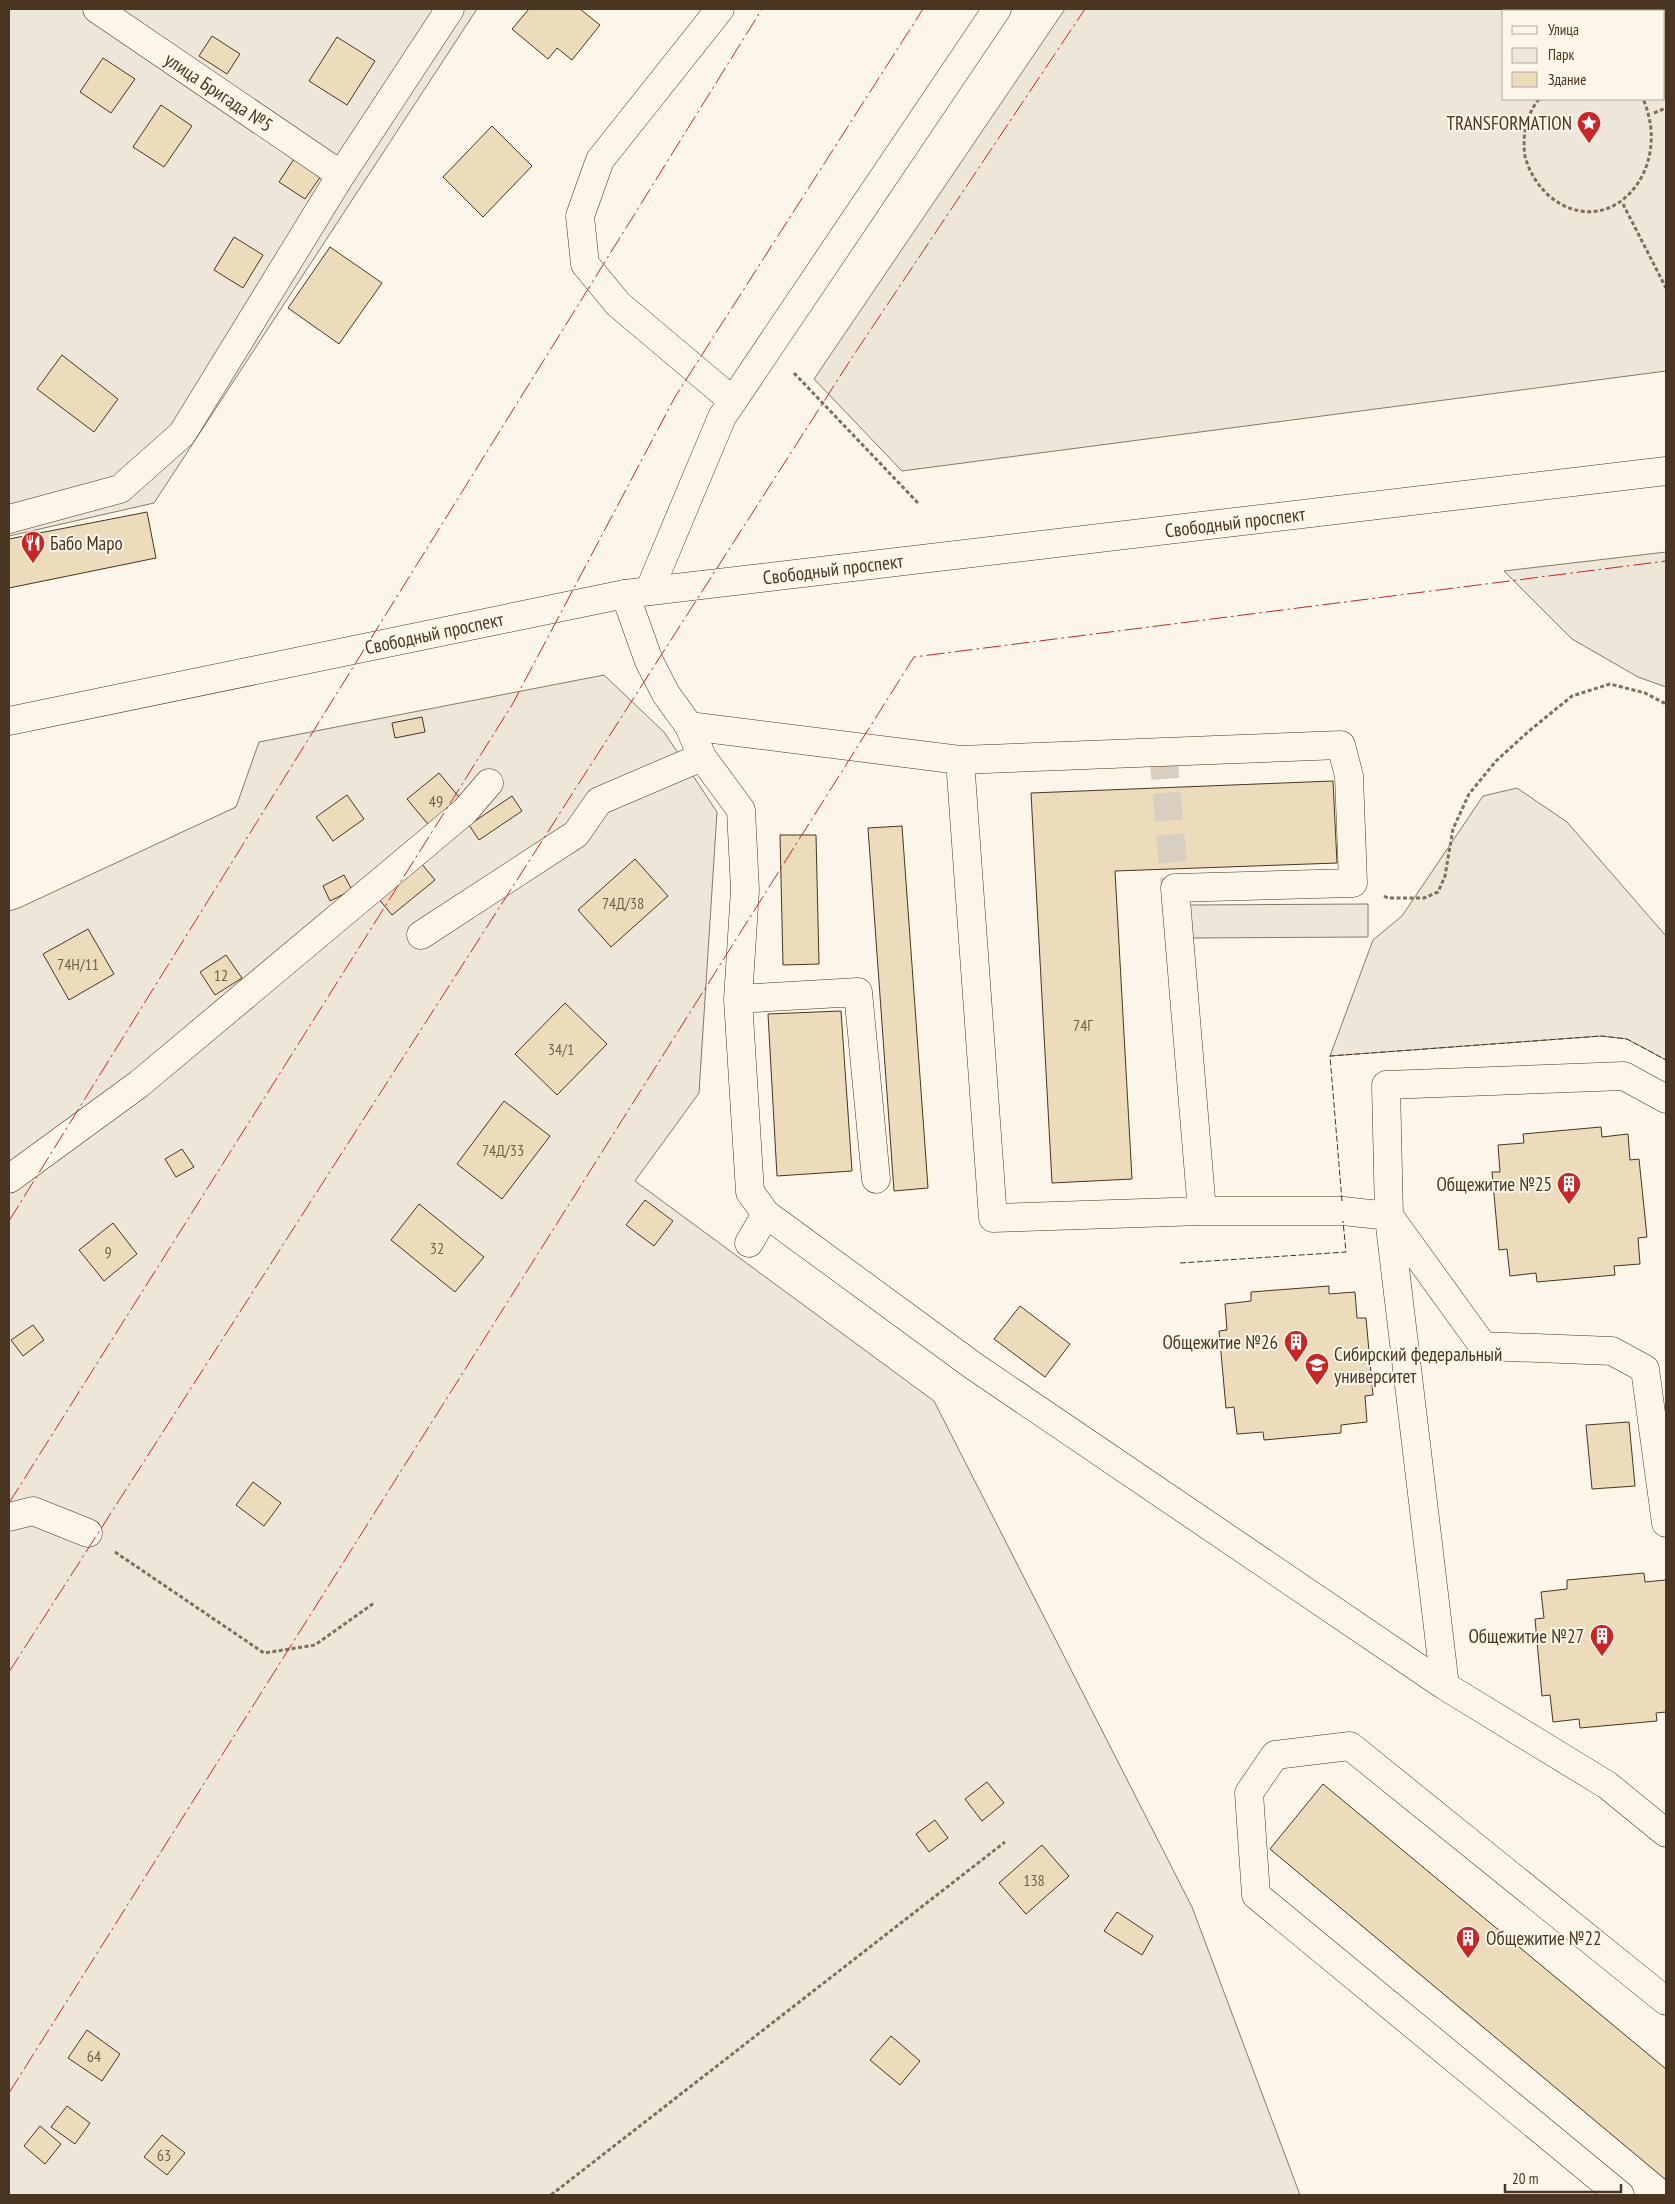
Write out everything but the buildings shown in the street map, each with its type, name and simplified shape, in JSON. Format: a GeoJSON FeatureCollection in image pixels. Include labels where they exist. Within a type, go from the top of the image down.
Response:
{"type":"FeatureCollection","features":[{"type":"Feature","properties":{"kind":"main road","name":"улица Бригада №5"},"geometry":{"type":"LineString","coordinates":[[98,9],[341,175]]}},
{"type":"Feature","properties":{"kind":"main road"},"geometry":{"type":"LineString","coordinates":[[9,519],[120,489],[182,434],[341,175],[450,9]]}},
{"type":"Feature","properties":{"kind":"main road"},"geometry":{"type":"LineString","coordinates":[[720,9],[600,160],[580,216],[585,264],[618,304],[733,401]]}},
{"type":"Feature","properties":{"kind":"main road"},"geometry":{"type":"LineString","coordinates":[[997,9],[722,417],[637,593],[649,661],[666,694],[689,726],[702,757],[741,810],[745,890],[738,999],[750,1192],[766,1214],[974,1366],[1445,1686],[1607,1785],[1666,1834]]}},
{"type":"Feature","properties":{"kind":"main road","name":"Свободный проспект"},"geometry":{"type":"LineString","coordinates":[[9,721],[637,593],[1666,470]]}},
{"type":"Feature","properties":{"kind":"main road"},"geometry":{"type":"LineString","coordinates":[[689,726],[960,760],[1341,744],[1349,776],[1353,883],[1175,888],[1202,1211]]}},
{"type":"Feature","properties":{"kind":"main road"},"geometry":{"type":"LineString","coordinates":[[421,935],[576,834],[599,801],[702,757]]}},
{"type":"Feature","properties":{"kind":"main road"},"geometry":{"type":"LineString","coordinates":[[960,760],[993,1218],[1202,1211],[1342,1211],[1389,1216],[1482,1346],[1612,1351],[1645,1369],[1666,1523]]}},
{"type":"Feature","properties":{"kind":"main road"},"geometry":{"type":"LineString","coordinates":[[9,1179],[139,1084],[465,811],[489,783]]}},
{"type":"Feature","properties":{"kind":"main road"},"geometry":{"type":"LineString","coordinates":[[738,999],[858,992],[876,1179]]}},
{"type":"Feature","properties":{"kind":"main road"},"geometry":{"type":"LineString","coordinates":[[1445,1686],[1389,1216],[1386,1085],[1624,1076],[1666,1099]]}},
{"type":"Feature","properties":{"kind":"main road"},"geometry":{"type":"LineString","coordinates":[[749,1243],[766,1214]]}},
{"type":"Feature","properties":{"kind":"main road"},"geometry":{"type":"LineString","coordinates":[[9,1517],[33,1511],[88,1533]]}},
{"type":"Feature","properties":{"kind":"main road"},"geometry":{"type":"LineString","coordinates":[[1620,2195],[1256,1895],[1249,1793],[1276,1754],[1350,1746],[1666,2001]]}},
{"type":"Feature","properties":{"kind":"path"},"geometry":{"type":"LineString","coordinates":[[1538,100],[1527,121],[1523,144],[1527,166],[1539,187],[1556,202],[1578,210],[1601,211],[1623,204],[1635,196]]}},
{"type":"Feature","properties":{"kind":"path"},"geometry":{"type":"LineString","coordinates":[[1644,100],[1654,113],[1656,120]]}},
{"type":"Feature","properties":{"kind":"path"},"geometry":{"type":"LineString","coordinates":[[1654,113],[1666,108]]}},
{"type":"Feature","properties":{"kind":"path"},"geometry":{"type":"LineString","coordinates":[[1623,204],[1666,288]]}},
{"type":"Feature","properties":{"kind":"path"},"geometry":{"type":"LineString","coordinates":[[794,373],[918,503]]}},
{"type":"Feature","properties":{"kind":"path"},"geometry":{"type":"LineString","coordinates":[[1353,883],[1388,898],[1424,898],[1438,892],[1445,876],[1453,829],[1469,794],[1496,761],[1572,696],[1610,684],[1645,693],[1666,704]]}},
{"type":"Feature","properties":{"kind":"path"},"geometry":{"type":"LineString","coordinates":[[88,1533],[264,1653],[315,1646],[374,1603]]}},
{"type":"Feature","properties":{"kind":"path"},"geometry":{"type":"LineString","coordinates":[[551,2195],[1005,1842]]}},
{"type":"Feature","properties":{"kind":"green space"},"geometry":{"type":"Polygon","coordinates":[[[9,9],[477,9],[154,503],[9,536],[9,9]]]}},
{"type":"Feature","properties":{"kind":"green space"},"geometry":{"type":"Polygon","coordinates":[[[1065,9],[1666,9],[1666,371],[902,471],[814,379],[1065,9]]]}},
{"type":"Feature","properties":{"kind":"green space"},"geometry":{"type":"Polygon","coordinates":[[[1666,552],[1666,687],[1638,677],[1572,639],[1504,571],[1666,552]]]}},
{"type":"Feature","properties":{"kind":"green space"},"geometry":{"type":"Polygon","coordinates":[[[604,675],[664,732],[717,812],[699,1093],[635,1181],[934,1401],[1192,1907],[1300,2195],[9,2195],[9,911],[236,807],[259,742],[604,675]]]}},
{"type":"Feature","properties":{"kind":"green space"},"geometry":{"type":"Polygon","coordinates":[[[1517,788],[1567,822],[1666,936],[1666,1060],[1627,1039],[1601,1036],[1330,1056],[1373,940],[1402,916],[1483,796],[1517,788]]]}},
{"type":"Feature","properties":{"kind":"shaded area"},"geometry":{"type":"Polygon","coordinates":[[[1368,904],[1368,937],[1190,938],[1190,905],[1368,904]]]}},
{"type":"Feature","properties":{"kind":"tunnel"},"geometry":{"type":"LineString","coordinates":[[1163,751],[1175,888]]}},
{"type":"Feature","properties":{"kind":"fence"},"geometry":{"type":"LineString","coordinates":[[1342,1201],[1330,1056],[1601,1036],[1627,1039],[1666,1060]]}},
{"type":"Feature","properties":{"kind":"fence"},"geometry":{"type":"LineString","coordinates":[[1180,1263],[1346,1252],[1343,1221]]}},
{"type":"Feature","properties":{"kind":"power"},"geometry":{"type":"LineString","coordinates":[[9,1221],[762,9]]}},
{"type":"Feature","properties":{"kind":"power"},"geometry":{"type":"LineString","coordinates":[[9,1503],[512,705],[675,397],[923,9]]}},
{"type":"Feature","properties":{"kind":"power"},"geometry":{"type":"LineString","coordinates":[[9,1672],[853,356],[1085,9]]}},
{"type":"Feature","properties":{"kind":"power"},"geometry":{"type":"LineString","coordinates":[[9,2093],[914,657],[1666,561]]}},
{"type":"Feature","properties":{"kind":"place","name":"TRANSFORMATION"},"geometry":{"type":"Point","coordinates":[1589,144]}},
{"type":"Feature","properties":{"kind":"place","name":"Бабо Маро"},"geometry":{"type":"Point","coordinates":[33,564]}},
{"type":"Feature","properties":{"kind":"place","name":"Общежитие №25"},"geometry":{"type":"Point","coordinates":[1569,1205]}},
{"type":"Feature","properties":{"kind":"place","name":"Общежитие №26"},"geometry":{"type":"Point","coordinates":[1296,1363]}},
{"type":"Feature","properties":{"kind":"place","name":"Сибирский федеральный университет"},"geometry":{"type":"Point","coordinates":[1317,1386]}},
{"type":"Feature","properties":{"kind":"place","name":"Общежитие №27"},"geometry":{"type":"Point","coordinates":[1602,1657]}},
{"type":"Feature","properties":{"kind":"place","name":"Общежитие №22"},"geometry":{"type":"Point","coordinates":[1468,1959]}}]}
